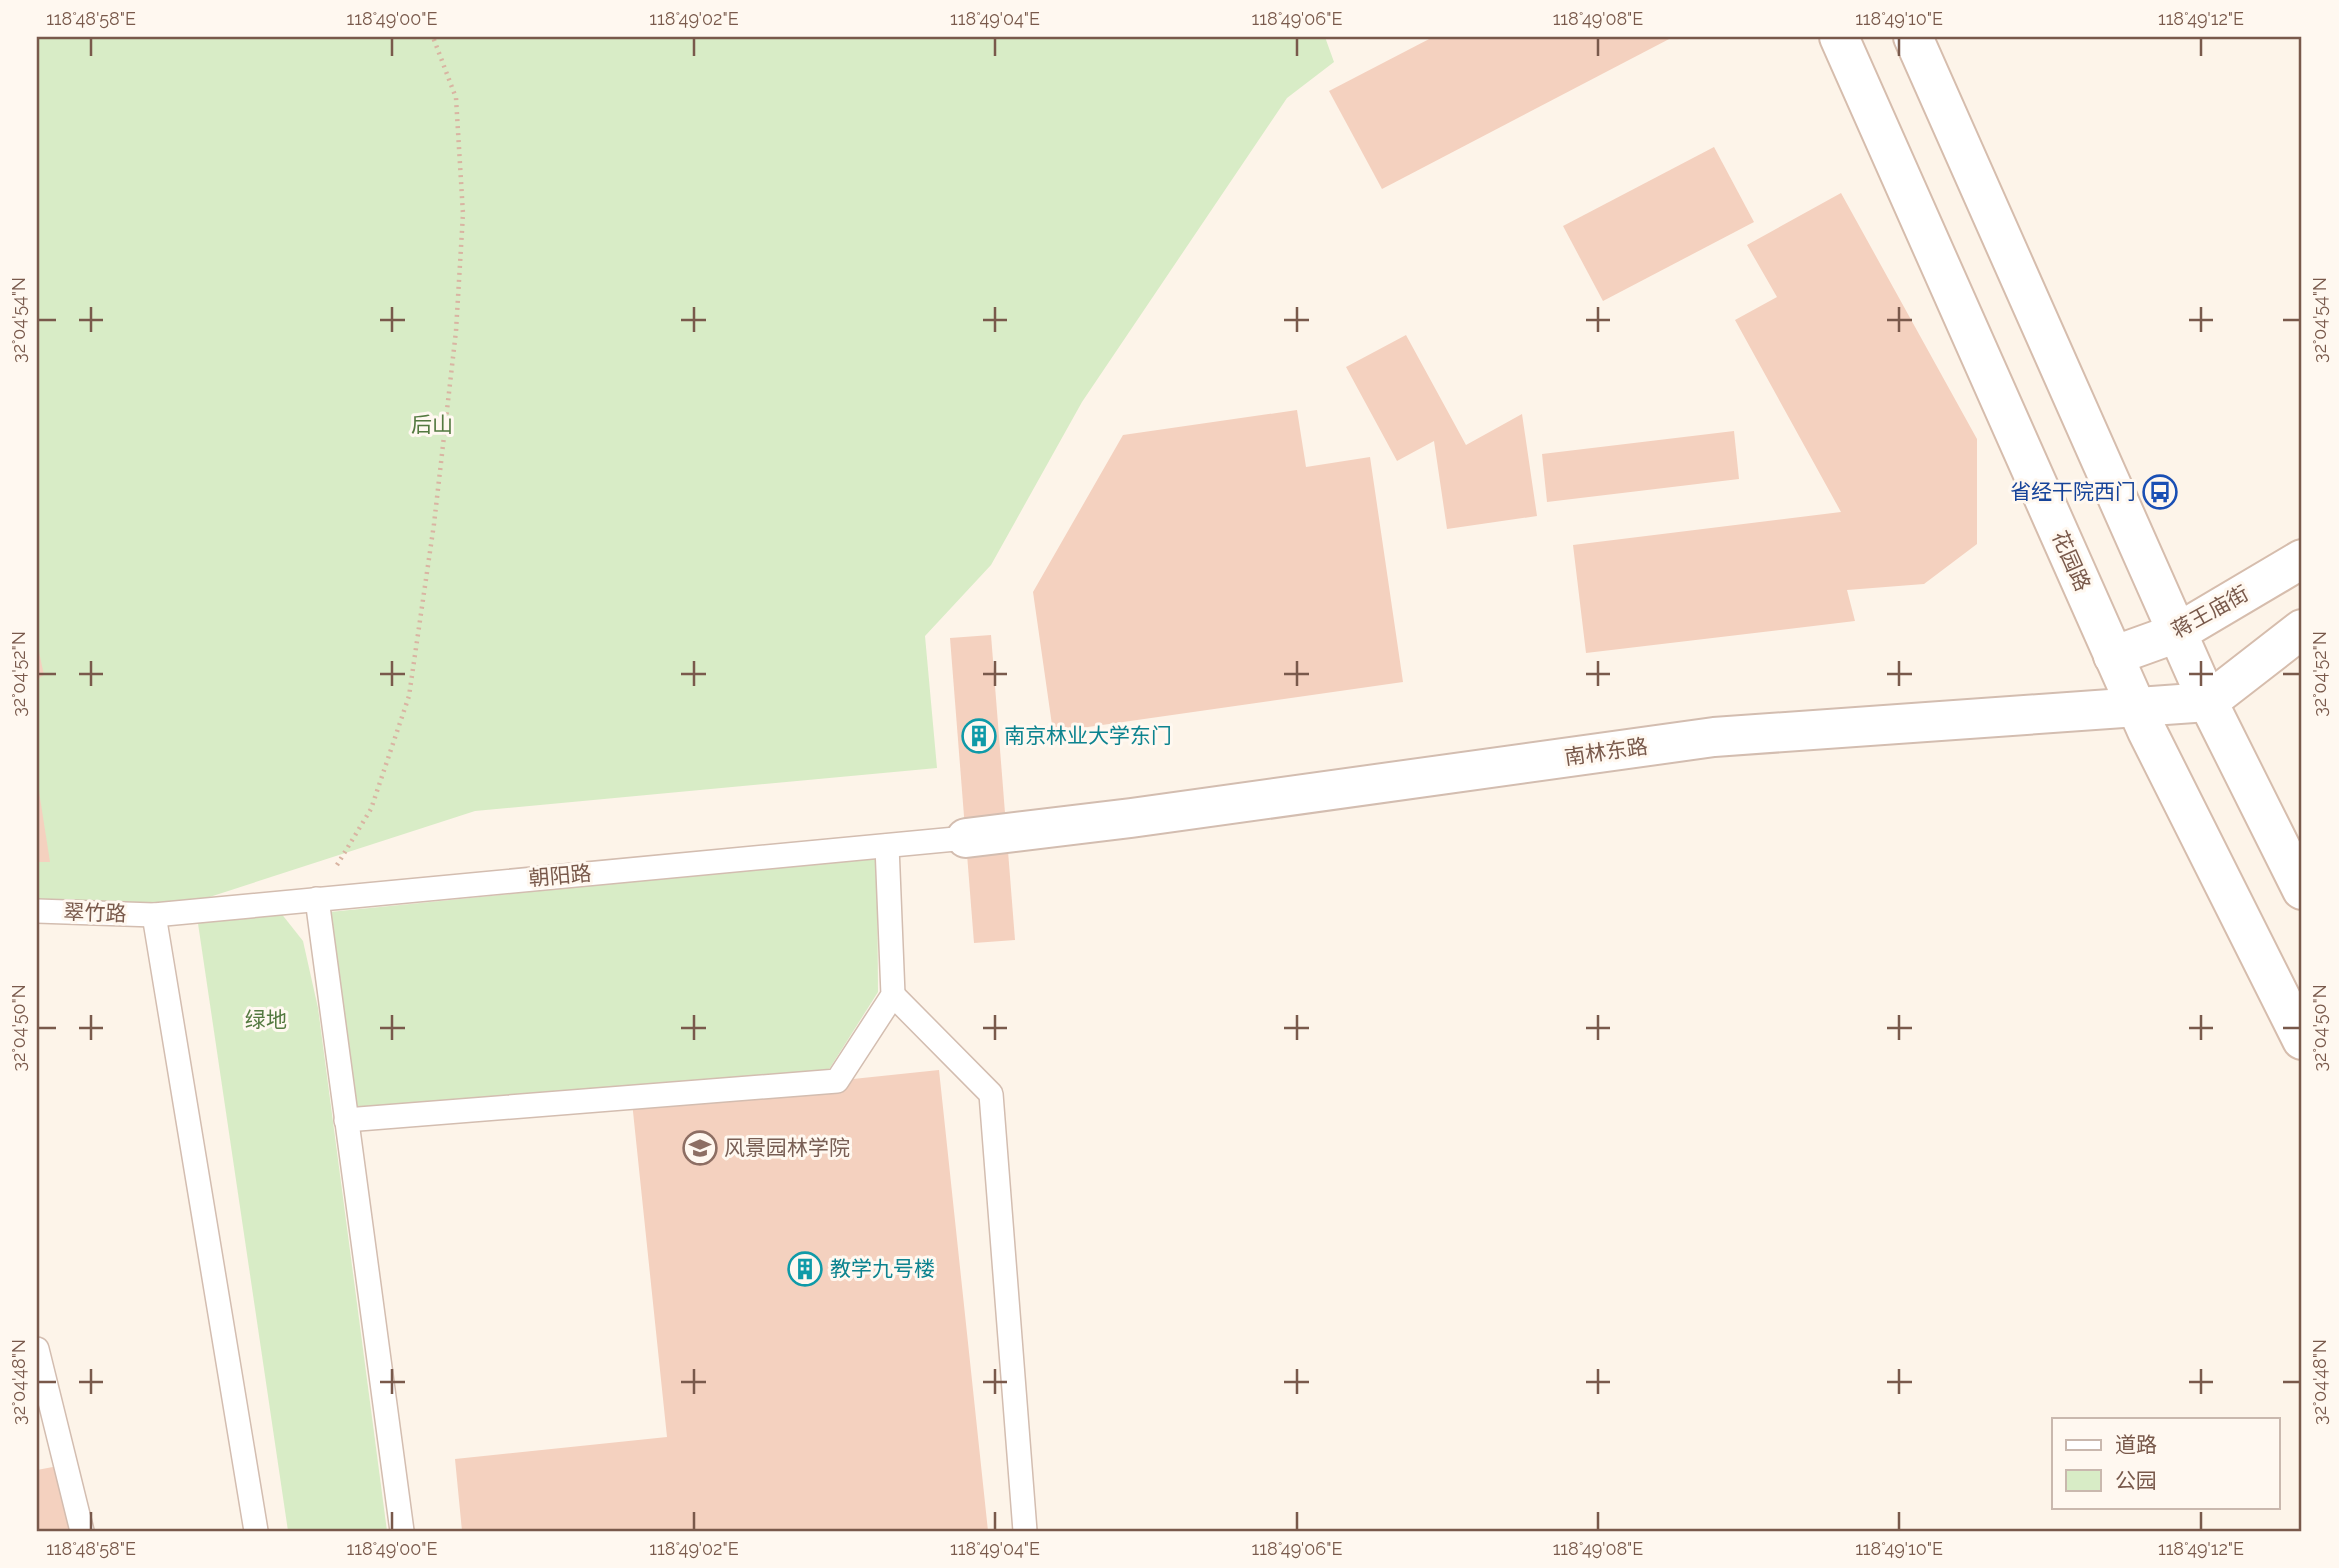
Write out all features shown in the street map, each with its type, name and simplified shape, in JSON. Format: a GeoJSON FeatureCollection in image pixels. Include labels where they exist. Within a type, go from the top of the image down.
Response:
{"type":"FeatureCollection","features":[{"type":"Feature","properties":{"kind":"street","name":"花园路"},"geometry":{"type":"LineString","coordinates":[[1839,37],[2136,707],[2302,1040]]}},
{"type":"Feature","properties":{"kind":"street"},"geometry":{"type":"LineString","coordinates":[[1913,37],[2208,702],[2302,890]]}},
{"type":"Feature","properties":{"kind":"street","name":"蒋王庙街"},"geometry":{"type":"LineString","coordinates":[[2113,656],[2178,633],[2302,559]]}},
{"type":"Feature","properties":{"kind":"street"},"geometry":{"type":"LineString","coordinates":[[2208,702],[2302,629]]}},
{"type":"Feature","properties":{"kind":"street","name":"南林东路"},"geometry":{"type":"LineString","coordinates":[[966,838],[1714,737],[2208,702]]}},
{"type":"Feature","properties":{"kind":"lane","name":"朝阳路"},"geometry":{"type":"LineString","coordinates":[[154,915],[966,838]]}},
{"type":"Feature","properties":{"kind":"lane"},"geometry":{"type":"LineString","coordinates":[[346,1120],[837,1081],[893,995],[887,846]]}},
{"type":"Feature","properties":{"kind":"lane"},"geometry":{"type":"LineString","coordinates":[[317,899],[401,1531]]}},
{"type":"Feature","properties":{"kind":"lane","name":"翠竹路"},"geometry":{"type":"LineString","coordinates":[[37,911],[154,915]]}},
{"type":"Feature","properties":{"kind":"lane"},"geometry":{"type":"LineString","coordinates":[[154,915],[256,1531]]}},
{"type":"Feature","properties":{"kind":"lane"},"geometry":{"type":"LineString","coordinates":[[893,995],[991,1094],[1025,1531]]}},
{"type":"Feature","properties":{"kind":"lane"},"geometry":{"type":"LineString","coordinates":[[37,1349],[82,1531]]}},
{"type":"Feature","properties":{"kind":"path"},"geometry":{"type":"LineString","coordinates":[[317,899],[371,809],[409,696],[432,537],[457,331],[463,214],[457,98],[433,37]]}},
{"type":"Feature","properties":{"kind":"green space","name":"后山"},"geometry":{"type":"Polygon","coordinates":[[[37,37],[1325,37],[1334,62],[1287,98],[1082,402],[991,565],[925,636],[937,768],[475,811],[154,915],[37,911],[37,37]]]}},
{"type":"Feature","properties":{"kind":"green space"},"geometry":{"type":"Polygon","coordinates":[[[877,857],[878,992],[828,1071],[354,1108],[330,912],[877,857]]]}},
{"type":"Feature","properties":{"kind":"green space","name":"绿地"},"geometry":{"type":"Polygon","coordinates":[[[273,903],[303,941],[318,1008],[387,1531],[288,1531],[196,910],[273,903]]]}},
{"type":"Feature","properties":{"kind":"building"},"geometry":{"type":"Polygon","coordinates":[[[1433,37],[1673,37],[1382,189],[1329,91],[1433,37]]]}},
{"type":"Feature","properties":{"kind":"building"},"geometry":{"type":"Polygon","coordinates":[[[1714,147],[1754,222],[1603,301],[1563,226],[1714,147]]]}},
{"type":"Feature","properties":{"kind":"building"},"geometry":{"type":"Polygon","coordinates":[[[1841,193],[1977,439],[1977,544],[1924,584],[1847,590],[1855,621],[1586,653],[1573,545],[1841,512],[1735,320],[1777,297],[1747,245],[1841,193]]]}},
{"type":"Feature","properties":{"kind":"building"},"geometry":{"type":"Polygon","coordinates":[[[1406,335],[1466,445],[1522,414],[1537,516],[1447,529],[1434,441],[1397,461],[1346,367],[1406,335]]]}},
{"type":"Feature","properties":{"kind":"building"},"geometry":{"type":"Polygon","coordinates":[[[1297,410],[1306,467],[1370,457],[1403,682],[1053,732],[1033,592],[1123,435],[1297,410]]]}},
{"type":"Feature","properties":{"kind":"building"},"geometry":{"type":"Polygon","coordinates":[[[1734,431],[1739,479],[1547,502],[1542,454],[1734,431]]]}},
{"type":"Feature","properties":{"kind":"building","name":"南京林业大学东门"},"geometry":{"type":"Polygon","coordinates":[[[991,635],[1015,940],[974,943],[950,638],[991,635]]]}},
{"type":"Feature","properties":{"kind":"building"},"geometry":{"type":"Polygon","coordinates":[[[37,643],[44,675],[37,679],[37,643]]]}},
{"type":"Feature","properties":{"kind":"building"},"geometry":{"type":"Polygon","coordinates":[[[38,785],[50,862],[37,862],[38,785]]]}},
{"type":"Feature","properties":{"kind":"building","name":"教学九号楼"},"geometry":{"type":"Polygon","coordinates":[[[939,1070],[988,1531],[462,1531],[455,1459],[667,1437],[632,1102],[939,1070]]]}},
{"type":"Feature","properties":{"kind":"building"},"geometry":{"type":"Polygon","coordinates":[[[58,1466],[70,1531],[37,1531],[37,1470],[58,1466]]]}},
{"type":"Feature","properties":{"kind":"place","name":"省经干院西门"},"geometry":{"type":"Point","coordinates":[2160,492]}},
{"type":"Feature","properties":{"kind":"place","name":"南京林业大学东门"},"geometry":{"type":"Point","coordinates":[979,736]}},
{"type":"Feature","properties":{"kind":"place","name":"风景园林学院"},"geometry":{"type":"Point","coordinates":[700,1148]}},
{"type":"Feature","properties":{"kind":"place","name":"教学九号楼"},"geometry":{"type":"Point","coordinates":[805,1269]}}]}
